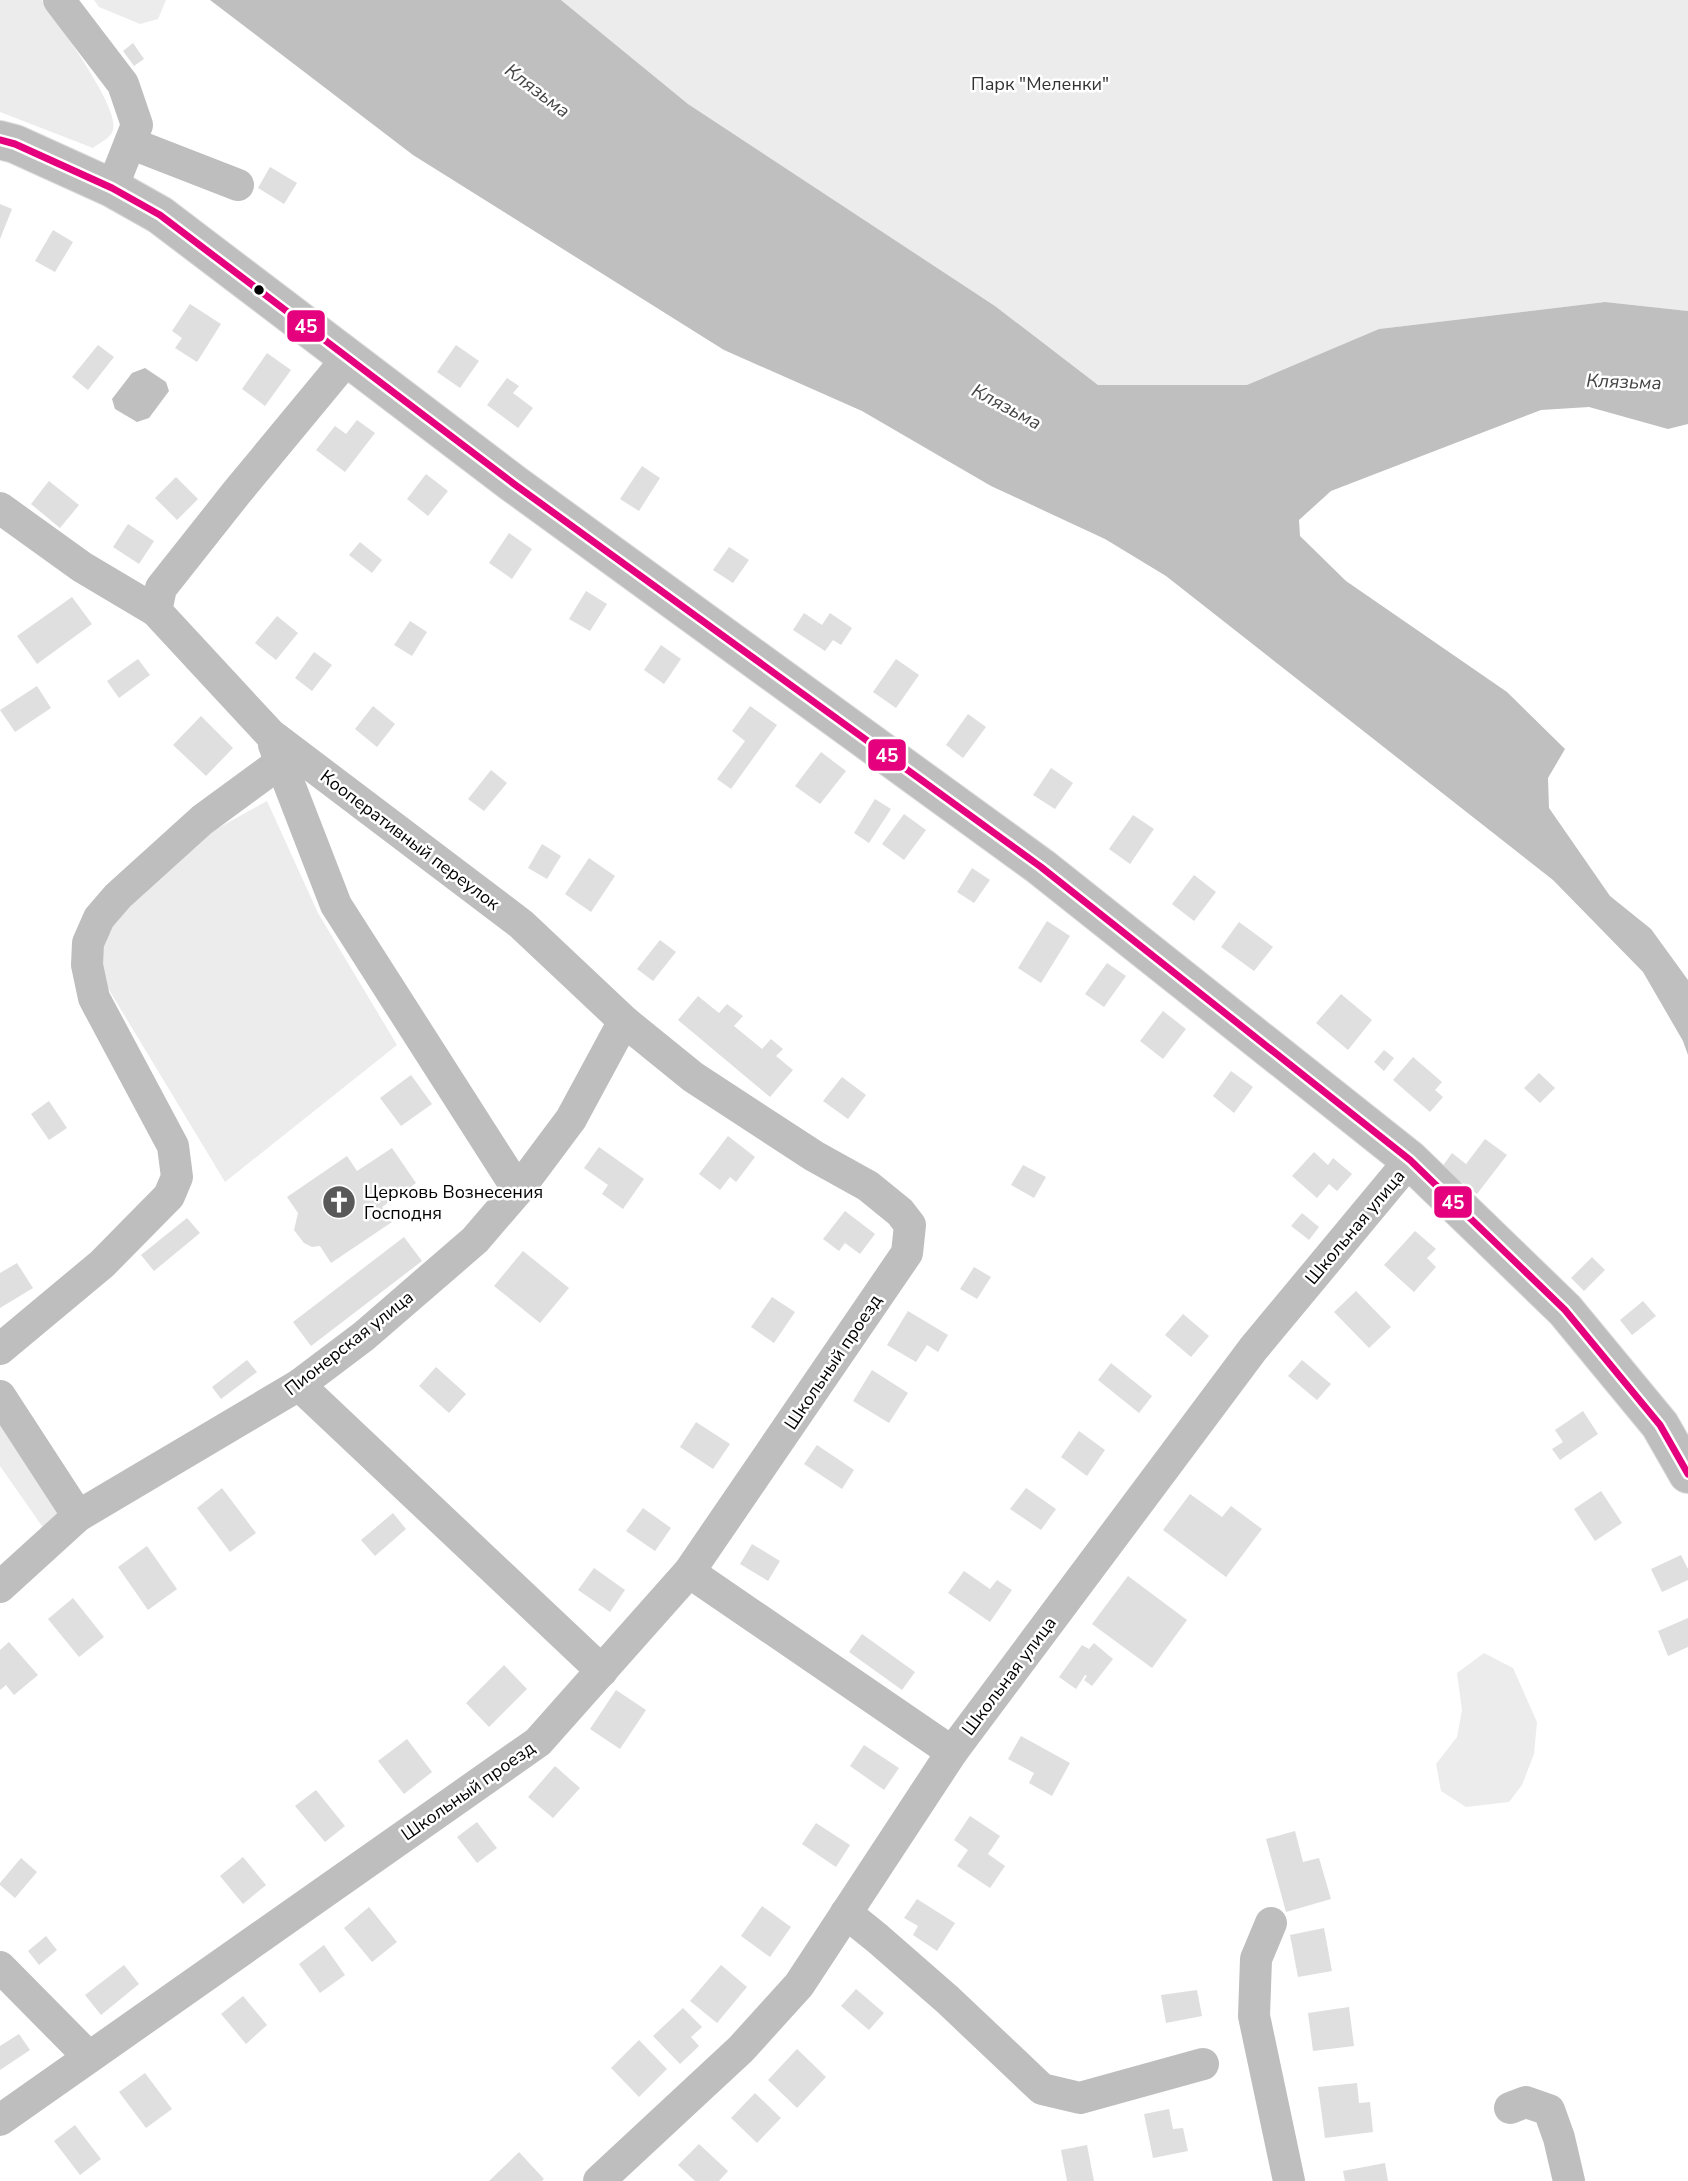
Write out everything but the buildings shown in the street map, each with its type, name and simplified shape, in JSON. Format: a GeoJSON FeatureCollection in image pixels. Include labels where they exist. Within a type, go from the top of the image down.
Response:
{"type":"FeatureCollection","features":[{"type":"Feature","properties":{"kind":"main road"},"geometry":{"type":"LineString","coordinates":[[0,140],[15,144],[112,188],[160,215],[537,501],[1041,867],[1410,1160],[1565,1310],[1660,1424],[1688,1474]]}},
{"type":"Feature","properties":{"kind":"street"},"geometry":{"type":"LineString","coordinates":[[59,0],[123,84],[137,125],[112,188]]}},
{"type":"Feature","properties":{"kind":"street"},"geometry":{"type":"LineString","coordinates":[[130,143],[238,185]]}},
{"type":"Feature","properties":{"kind":"street"},"geometry":{"type":"LineString","coordinates":[[156,611],[161,588],[347,359]]}},
{"type":"Feature","properties":{"kind":"street","name":"Кооперативный переулок"},"geometry":{"type":"LineString","coordinates":[[0,508],[82,567],[156,611],[275,748],[521,924],[624,1021],[693,1077],[814,1156],[868,1186],[900,1212],[910,1225],[907,1253]]}},
{"type":"Feature","properties":{"kind":"street"},"geometry":{"type":"LineString","coordinates":[[0,1349],[102,1264],[169,1196],[177,1177],[173,1146],[94,998],[87,965],[88,943],[99,918],[118,896],[202,820],[275,748],[336,905],[518,1190]]}},
{"type":"Feature","properties":{"kind":"street","name":"Пионерская улица"},"geometry":{"type":"LineString","coordinates":[[0,1587],[78,1516],[299,1385],[364,1336],[475,1240],[518,1190],[571,1119],[624,1021]]}},
{"type":"Feature","properties":{"kind":"street","name":"Школьная улица"},"geometry":{"type":"LineString","coordinates":[[599,2181],[741,2049],[799,1985],[952,1752],[1253,1349],[1410,1160]]}},
{"type":"Feature","properties":{"kind":"street","name":"Школьный проезд"},"geometry":{"type":"LineString","coordinates":[[0,2120],[538,1742],[689,1572],[907,1253]]}},
{"type":"Feature","properties":{"kind":"street"},"geometry":{"type":"LineString","coordinates":[[299,1385],[602,1671]]}},
{"type":"Feature","properties":{"kind":"street"},"geometry":{"type":"LineString","coordinates":[[0,1396],[78,1516]]}},
{"type":"Feature","properties":{"kind":"street"},"geometry":{"type":"LineString","coordinates":[[689,1572],[952,1752]]}},
{"type":"Feature","properties":{"kind":"street"},"geometry":{"type":"LineString","coordinates":[[846,1913],[948,2000],[1042,2089],[1080,2098],[1203,2064]]}},
{"type":"Feature","properties":{"kind":"street"},"geometry":{"type":"LineString","coordinates":[[1271,1923],[1256,1959],[1254,2016],[1289,2181]]}},
{"type":"Feature","properties":{"kind":"street"},"geometry":{"type":"LineString","coordinates":[[0,1967],[89,2057]]}},
{"type":"Feature","properties":{"kind":"street"},"geometry":{"type":"LineString","coordinates":[[1510,2108],[1526,2102],[1549,2110],[1569,2181]]}},
{"type":"Feature","properties":{"kind":"green space"},"geometry":{"type":"Polygon","coordinates":[[[0,0],[42,0],[86,65],[113,119],[110,135],[93,148],[0,112],[0,0]]]}},
{"type":"Feature","properties":{"kind":"green space"},"geometry":{"type":"Polygon","coordinates":[[[94,0],[166,0],[158,19],[140,24],[99,7],[94,0]]]}},
{"type":"Feature","properties":{"kind":"green space","name":"Парк \"Меленки\""},"geometry":{"type":"Polygon","coordinates":[[[561,0],[1688,0],[1688,311],[1605,302],[1379,329],[1247,386],[1098,385],[995,306],[688,104],[561,0]]]}},
{"type":"Feature","properties":{"kind":"green space"},"geometry":{"type":"Polygon","coordinates":[[[267,801],[318,913],[397,1045],[225,1182],[94,965],[94,946],[121,912],[213,831],[267,801]]]}},
{"type":"Feature","properties":{"kind":"green space"},"geometry":{"type":"Polygon","coordinates":[[[0,1421],[64,1515],[44,1529],[0,1466],[0,1421]]]}},
{"type":"Feature","properties":{"kind":"green space"},"geometry":{"type":"Polygon","coordinates":[[[1484,1653],[1513,1668],[1537,1722],[1534,1754],[1522,1785],[1509,1802],[1466,1807],[1441,1791],[1436,1764],[1457,1737],[1462,1710],[1457,1673],[1484,1653]]]}},
{"type":"Feature","properties":{"kind":"water","name":"Клязьма"},"geometry":{"type":"Polygon","coordinates":[[[210,0],[561,0],[688,104],[995,306],[1098,385],[1247,385],[1379,329],[1605,302],[1688,311],[1688,424],[1668,429],[1589,407],[1541,410],[1331,491],[1299,520],[1300,536],[1346,581],[1507,692],[1565,749],[1548,778],[1549,808],[1610,896],[1651,929],[1688,980],[1688,1055],[1683,1041],[1643,972],[1553,880],[1166,576],[1105,539],[991,486],[862,411],[724,350],[413,155],[210,0]]]}},
{"type":"Feature","properties":{"kind":"water"},"geometry":{"type":"Polygon","coordinates":[[[145,368],[166,382],[169,391],[149,418],[137,422],[115,409],[112,399],[132,373],[145,368]]]}},
{"type":"Feature","properties":{"kind":"transit line","name":"45"},"geometry":{"type":"LineString","coordinates":[[0,140],[15,144],[112,188],[160,215],[514,484],[1041,867],[1410,1160],[1565,1310],[1660,1425],[1688,1474]]}},
{"type":"Feature","properties":{"kind":"place","name":"Церковь Вознесения Господня"},"geometry":{"type":"Point","coordinates":[339,1202]}}]}
